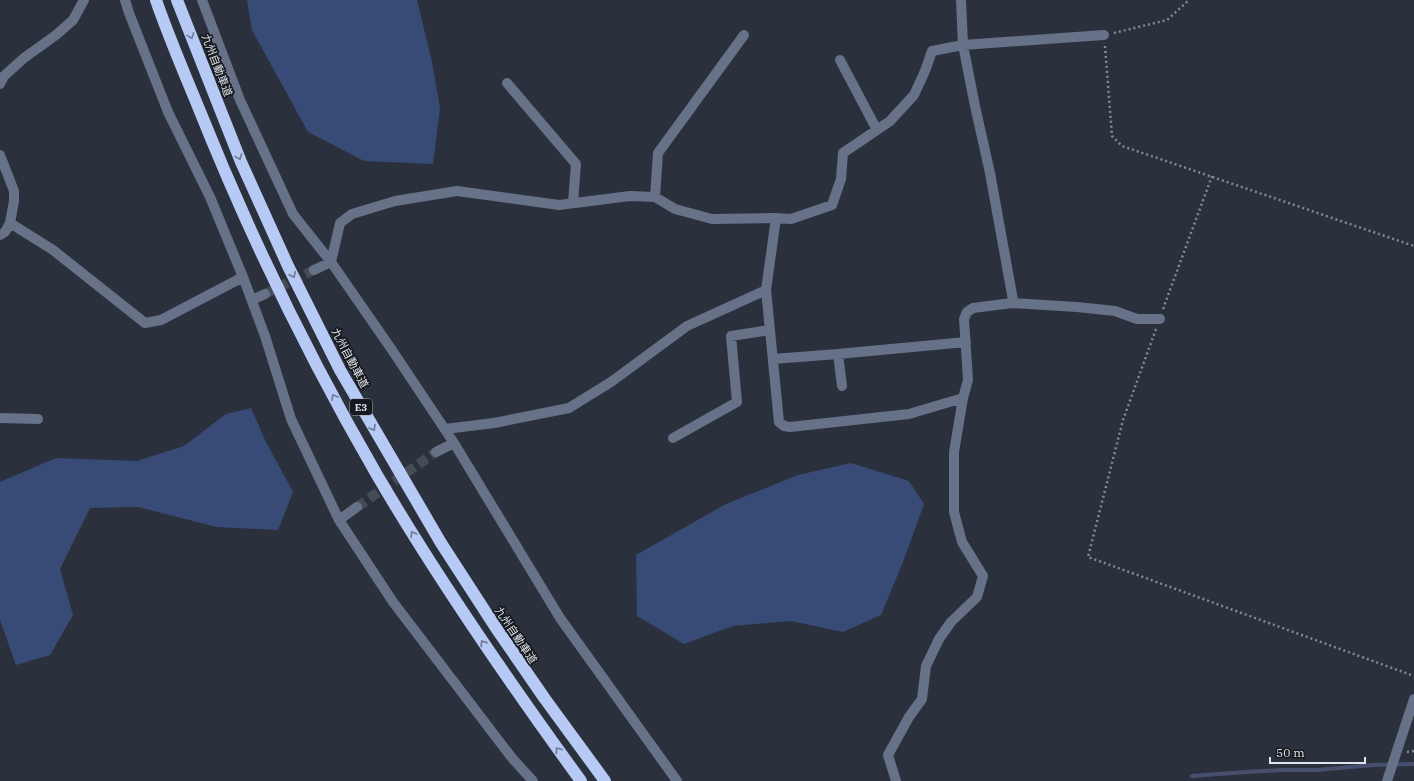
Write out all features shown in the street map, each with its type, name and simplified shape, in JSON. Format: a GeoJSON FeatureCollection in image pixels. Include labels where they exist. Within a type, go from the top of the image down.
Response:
{"type":"FeatureCollection","features":[{"type":"Feature","properties":{"kind":"highway","name":"E3"},"geometry":{"type":"LineString","coordinates":[[156,0],[223,168],[270,272],[323,378],[377,474],[423,551],[529,710],[581,781]]}},
{"type":"Feature","properties":{"kind":"highway","name":"九州自動車道"},"geometry":{"type":"LineString","coordinates":[[177,0],[241,162],[288,266],[340,370],[445,550],[505,641],[605,781]]}},
{"type":"Feature","properties":{"kind":"street"},"geometry":{"type":"LineString","coordinates":[[0,84],[4,76],[24,58],[56,35],[73,20],[84,0]]}},
{"type":"Feature","properties":{"kind":"street"},"geometry":{"type":"LineString","coordinates":[[125,0],[128,13],[168,112],[210,197],[243,277],[265,336],[291,419],[339,520],[393,602],[512,758],[533,781]]}},
{"type":"Feature","properties":{"kind":"street"},"geometry":{"type":"LineString","coordinates":[[202,0],[240,100],[293,214],[330,262],[445,429],[560,618],[676,781]]}},
{"type":"Feature","properties":{"kind":"street"},"geometry":{"type":"LineString","coordinates":[[961,0],[963,46],[992,180],[1013,300],[1012,303]]}},
{"type":"Feature","properties":{"kind":"street"},"geometry":{"type":"LineString","coordinates":[[655,197],[658,153],[744,35]]}},
{"type":"Feature","properties":{"kind":"street"},"geometry":{"type":"LineString","coordinates":[[314,270],[330,262],[340,223],[352,214],[395,201],[457,191],[559,205],[630,196],[655,197],[675,209],[712,219],[791,219],[808,214],[832,205],[841,179],[843,153],[890,122],[914,95],[932,51],[963,46],[1104,35]]}},
{"type":"Feature","properties":{"kind":"street"},"geometry":{"type":"LineString","coordinates":[[840,60],[877,130]]}},
{"type":"Feature","properties":{"kind":"street"},"geometry":{"type":"LineString","coordinates":[[507,83],[576,164],[573,203]]}},
{"type":"Feature","properties":{"kind":"street"},"geometry":{"type":"LineString","coordinates":[[0,155],[14,191],[14,201],[10,223],[5,232],[0,235]]}},
{"type":"Feature","properties":{"kind":"street"},"geometry":{"type":"LineString","coordinates":[[776,218],[766,290],[779,422],[784,426],[790,427],[909,414],[963,398]]}},
{"type":"Feature","properties":{"kind":"street"},"geometry":{"type":"LineString","coordinates":[[10,223],[53,250],[145,323],[161,320],[243,277]]}},
{"type":"Feature","properties":{"kind":"street"},"geometry":{"type":"LineString","coordinates":[[445,429],[494,423],[569,408],[611,382],[687,326],[766,290]]}},
{"type":"Feature","properties":{"kind":"street"},"geometry":{"type":"LineString","coordinates":[[252,300],[265,294]]}},
{"type":"Feature","properties":{"kind":"street"},"geometry":{"type":"LineString","coordinates":[[896,781],[888,755],[909,717],[922,700],[926,666],[939,639],[951,622],[977,597],[982,576],[962,542],[954,512],[954,452],[963,398],[968,380],[964,319],[967,312],[973,308],[1012,303],[1115,311],[1137,319],[1160,319]]}},
{"type":"Feature","properties":{"kind":"street"},"geometry":{"type":"LineString","coordinates":[[673,438],[737,402],[731,336],[770,330]]}},
{"type":"Feature","properties":{"kind":"street"},"geometry":{"type":"LineString","coordinates":[[773,359],[966,342]]}},
{"type":"Feature","properties":{"kind":"street"},"geometry":{"type":"LineString","coordinates":[[838,354],[842,386]]}},
{"type":"Feature","properties":{"kind":"street"},"geometry":{"type":"LineString","coordinates":[[0,418],[38,419]]}},
{"type":"Feature","properties":{"kind":"street"},"geometry":{"type":"LineString","coordinates":[[436,452],[454,443]]}},
{"type":"Feature","properties":{"kind":"street"},"geometry":{"type":"LineString","coordinates":[[339,520],[357,507]]}},
{"type":"Feature","properties":{"kind":"street"},"geometry":{"type":"LineString","coordinates":[[1387,781],[1414,699]]}},
{"type":"Feature","properties":{"kind":"path"},"geometry":{"type":"LineString","coordinates":[[1190,0],[1167,20],[1104,35],[1112,136],[1122,146],[1414,246]]}},
{"type":"Feature","properties":{"kind":"path"},"geometry":{"type":"LineString","coordinates":[[1212,176],[1123,420],[1088,556],[1414,676]]}},
{"type":"Feature","properties":{"kind":"shaded area"},"geometry":{"type":"Polygon","coordinates":[[[247,0],[417,0],[432,62],[440,108],[433,164],[364,161],[308,132],[252,30],[247,0]]]}},
{"type":"Feature","properties":{"kind":"shaded area"},"geometry":{"type":"Polygon","coordinates":[[[251,408],[265,440],[293,492],[278,530],[217,527],[138,507],[90,508],[60,569],[73,615],[50,655],[16,665],[0,620],[0,482],[56,458],[137,461],[184,446],[226,414],[251,408]]]}},
{"type":"Feature","properties":{"kind":"shaded area"},"geometry":{"type":"Polygon","coordinates":[[[851,463],[909,481],[924,504],[903,562],[881,615],[843,632],[791,621],[733,626],[684,644],[637,616],[636,555],[726,504],[798,475],[851,463]]]}},
{"type":"Feature","properties":{"kind":"waterway"},"geometry":{"type":"LineString","coordinates":[[1192,776],[1281,770],[1317,770],[1373,765],[1414,764]]}},
{"type":"Feature","properties":{"kind":"tunnel"},"geometry":{"type":"LineString","coordinates":[[265,294],[314,270]]}},
{"type":"Feature","properties":{"kind":"tunnel"},"geometry":{"type":"LineString","coordinates":[[357,507],[436,452]]}}]}
